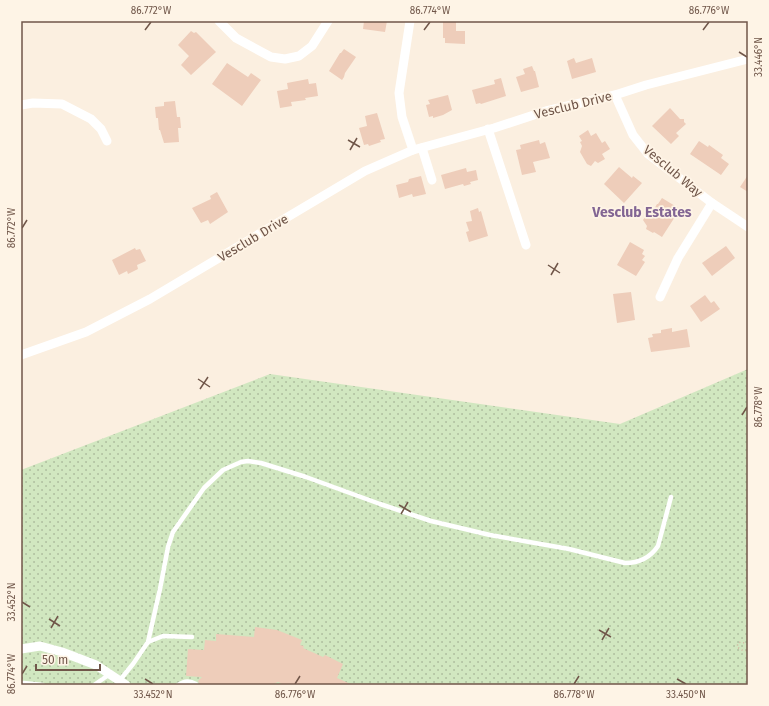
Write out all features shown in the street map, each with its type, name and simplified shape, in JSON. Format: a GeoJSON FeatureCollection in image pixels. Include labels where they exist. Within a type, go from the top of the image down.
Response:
{"type":"FeatureCollection","features":[{"type":"Feature","properties":{"kind":"street"},"geometry":{"type":"LineString","coordinates":[[219,21],[236,38],[271,57],[285,59],[299,56],[312,46],[328,21]]}},
{"type":"Feature","properties":{"kind":"street"},"geometry":{"type":"LineString","coordinates":[[410,21],[399,93],[402,117],[432,180]]}},
{"type":"Feature","properties":{"kind":"street","name":"Vesclub Drive"},"geometry":{"type":"LineString","coordinates":[[21,355],[86,332],[150,299],[365,171],[417,149],[546,111],[615,95],[658,81],[748,59]]}},
{"type":"Feature","properties":{"kind":"street","name":"Vesclub Way"},"geometry":{"type":"LineString","coordinates":[[615,95],[633,135],[648,154],[712,203],[748,227]]}},
{"type":"Feature","properties":{"kind":"street"},"geometry":{"type":"LineString","coordinates":[[21,105],[33,103],[62,104],[91,119],[101,129],[107,141]]}},
{"type":"Feature","properties":{"kind":"street"},"geometry":{"type":"LineString","coordinates":[[488,129],[526,245]]}},
{"type":"Feature","properties":{"kind":"street","name":"Vesclub Way"},"geometry":{"type":"LineString","coordinates":[[660,297],[678,258],[712,203]]}},
{"type":"Feature","properties":{"kind":"street"},"geometry":{"type":"LineString","coordinates":[[21,650],[40,646],[62,652],[96,665],[123,683]]}},
{"type":"Feature","properties":{"kind":"lane"},"geometry":{"type":"LineString","coordinates":[[123,683],[133,664],[148,642],[164,573],[168,547],[173,532],[204,488],[223,470],[240,462],[248,461],[261,463],[306,477],[431,521],[490,535],[569,549],[625,563],[633,563],[647,558],[654,553],[658,546],[671,497]]}},
{"type":"Feature","properties":{"kind":"lane"},"geometry":{"type":"LineString","coordinates":[[148,642],[163,636],[192,637]]}},
{"type":"Feature","properties":{"kind":"lane"},"geometry":{"type":"LineString","coordinates":[[94,685],[110,674]]}},
{"type":"Feature","properties":{"kind":"lane"},"geometry":{"type":"LineString","coordinates":[[178,685],[184,681],[191,681],[196,684]]}},
{"type":"Feature","properties":{"kind":"lane"},"geometry":{"type":"LineString","coordinates":[[24,684],[43,685]]}},
{"type":"Feature","properties":{"kind":"path"},"geometry":{"type":"LineString","coordinates":[[748,644],[741,642],[738,643],[737,647],[742,650],[748,650]]}},
{"type":"Feature","properties":{"kind":"green space"},"geometry":{"type":"Polygon","coordinates":[[[748,369],[748,685],[21,685],[21,470],[270,374],[620,424],[748,369]]]}},
{"type":"Feature","properties":{"kind":"building"},"geometry":{"type":"Polygon","coordinates":[[[364,21],[387,21],[385,32],[363,29],[364,21]]]}},
{"type":"Feature","properties":{"kind":"building"},"geometry":{"type":"Polygon","coordinates":[[[443,21],[456,21],[456,31],[465,31],[465,44],[445,43],[445,38],[443,38],[443,21]]]}},
{"type":"Feature","properties":{"kind":"building"},"geometry":{"type":"Polygon","coordinates":[[[191,31],[194,33],[196,32],[216,52],[191,75],[181,65],[189,56],[178,45],[191,31]]]}},
{"type":"Feature","properties":{"kind":"building"},"geometry":{"type":"Polygon","coordinates":[[[344,49],[356,57],[342,80],[329,71],[344,49]]]}},
{"type":"Feature","properties":{"kind":"building"},"geometry":{"type":"Polygon","coordinates":[[[574,58],[576,63],[592,58],[596,72],[572,79],[567,61],[574,58]]]}},
{"type":"Feature","properties":{"kind":"building"},"geometry":{"type":"Polygon","coordinates":[[[227,63],[248,77],[251,73],[261,80],[242,106],[212,84],[227,63]]]}},
{"type":"Feature","properties":{"kind":"building"},"geometry":{"type":"Polygon","coordinates":[[[532,66],[535,71],[539,87],[521,92],[516,77],[525,74],[523,69],[532,66]]]}},
{"type":"Feature","properties":{"kind":"building"},"geometry":{"type":"Polygon","coordinates":[[[501,78],[506,96],[481,104],[476,104],[472,90],[495,84],[494,80],[501,78]]]}},
{"type":"Feature","properties":{"kind":"building"},"geometry":{"type":"Polygon","coordinates":[[[308,79],[309,84],[316,83],[318,96],[305,98],[306,100],[291,102],[292,106],[280,108],[277,91],[288,89],[287,83],[308,79]]]}},
{"type":"Feature","properties":{"kind":"building"},"geometry":{"type":"Polygon","coordinates":[[[448,95],[452,110],[443,115],[433,118],[433,116],[429,117],[426,105],[430,104],[428,100],[448,95]]]}},
{"type":"Feature","properties":{"kind":"building"},"geometry":{"type":"Polygon","coordinates":[[[175,101],[177,117],[180,117],[181,128],[178,128],[179,142],[164,143],[159,130],[158,118],[156,118],[155,107],[164,106],[164,102],[175,101]]]}},
{"type":"Feature","properties":{"kind":"building"},"geometry":{"type":"Polygon","coordinates":[[[670,108],[680,119],[684,119],[686,124],[676,133],[679,136],[671,144],[652,126],[670,108]]]}},
{"type":"Feature","properties":{"kind":"building"},"geometry":{"type":"Polygon","coordinates":[[[377,113],[385,139],[369,146],[368,144],[364,145],[359,128],[367,126],[365,116],[377,113]]]}},
{"type":"Feature","properties":{"kind":"building"},"geometry":{"type":"Polygon","coordinates":[[[588,130],[591,136],[596,133],[602,143],[605,141],[610,149],[602,154],[605,159],[598,163],[595,161],[591,166],[587,164],[580,152],[582,146],[580,142],[582,141],[579,136],[588,130]]]}},
{"type":"Feature","properties":{"kind":"building"},"geometry":{"type":"Polygon","coordinates":[[[539,140],[540,144],[545,142],[550,158],[533,162],[536,172],[522,175],[516,150],[521,149],[520,145],[539,140]]]}},
{"type":"Feature","properties":{"kind":"building"},"geometry":{"type":"Polygon","coordinates":[[[699,141],[708,147],[709,145],[723,155],[721,158],[729,164],[721,175],[690,154],[699,141]]]}},
{"type":"Feature","properties":{"kind":"building"},"geometry":{"type":"Polygon","coordinates":[[[619,167],[632,178],[633,176],[642,183],[624,203],[604,184],[619,167]]]}},
{"type":"Feature","properties":{"kind":"building"},"geometry":{"type":"Polygon","coordinates":[[[466,168],[467,172],[476,170],[478,180],[470,182],[471,184],[464,186],[463,184],[445,189],[441,175],[466,168]]]}},
{"type":"Feature","properties":{"kind":"building"},"geometry":{"type":"Polygon","coordinates":[[[748,175],[748,192],[740,187],[748,175]]]}},
{"type":"Feature","properties":{"kind":"building"},"geometry":{"type":"Polygon","coordinates":[[[421,176],[426,194],[413,197],[412,194],[399,198],[396,185],[408,182],[409,179],[421,176]]]}},
{"type":"Feature","properties":{"kind":"building"},"geometry":{"type":"Polygon","coordinates":[[[217,192],[228,212],[210,224],[208,220],[201,223],[192,208],[211,199],[210,196],[217,192]]]}},
{"type":"Feature","properties":{"kind":"building"},"geometry":{"type":"Polygon","coordinates":[[[662,198],[680,209],[662,237],[646,229],[647,226],[643,220],[645,217],[651,215],[662,198]]]}},
{"type":"Feature","properties":{"kind":"building"},"geometry":{"type":"Polygon","coordinates":[[[478,208],[479,212],[481,211],[488,236],[469,242],[466,232],[469,231],[466,222],[472,221],[470,211],[478,208]]]}},
{"type":"Feature","properties":{"kind":"building"},"geometry":{"type":"Polygon","coordinates":[[[630,242],[644,250],[642,254],[645,256],[642,260],[645,262],[636,276],[617,265],[630,242]]]}},
{"type":"Feature","properties":{"kind":"building"},"geometry":{"type":"Polygon","coordinates":[[[726,246],[735,258],[712,276],[702,263],[726,246]]]}},
{"type":"Feature","properties":{"kind":"building"},"geometry":{"type":"Polygon","coordinates":[[[135,248],[136,250],[140,249],[146,261],[137,265],[138,269],[128,274],[127,271],[119,275],[112,260],[135,248]]]}},
{"type":"Feature","properties":{"kind":"building"},"geometry":{"type":"Polygon","coordinates":[[[631,292],[635,320],[617,323],[613,294],[631,292]]]}},
{"type":"Feature","properties":{"kind":"building"},"geometry":{"type":"Polygon","coordinates":[[[705,295],[711,303],[714,301],[720,309],[701,322],[690,306],[705,295]]]}},
{"type":"Feature","properties":{"kind":"building"},"geometry":{"type":"Polygon","coordinates":[[[672,328],[672,332],[687,329],[690,347],[651,352],[648,338],[653,337],[652,334],[661,333],[661,330],[672,328]]]}},
{"type":"Feature","properties":{"kind":"building"},"geometry":{"type":"Polygon","coordinates":[[[255,627],[277,630],[302,640],[300,645],[304,646],[303,648],[323,657],[325,655],[343,664],[337,678],[353,685],[285,685],[278,682],[271,685],[200,685],[198,681],[202,677],[186,676],[188,649],[204,650],[205,640],[216,641],[216,634],[254,637],[255,627]]]}},
{"type":"Feature","properties":{"kind":"district","name":"Vesclub Estates"},"geometry":{"type":"Point","coordinates":[642,212]}}]}
